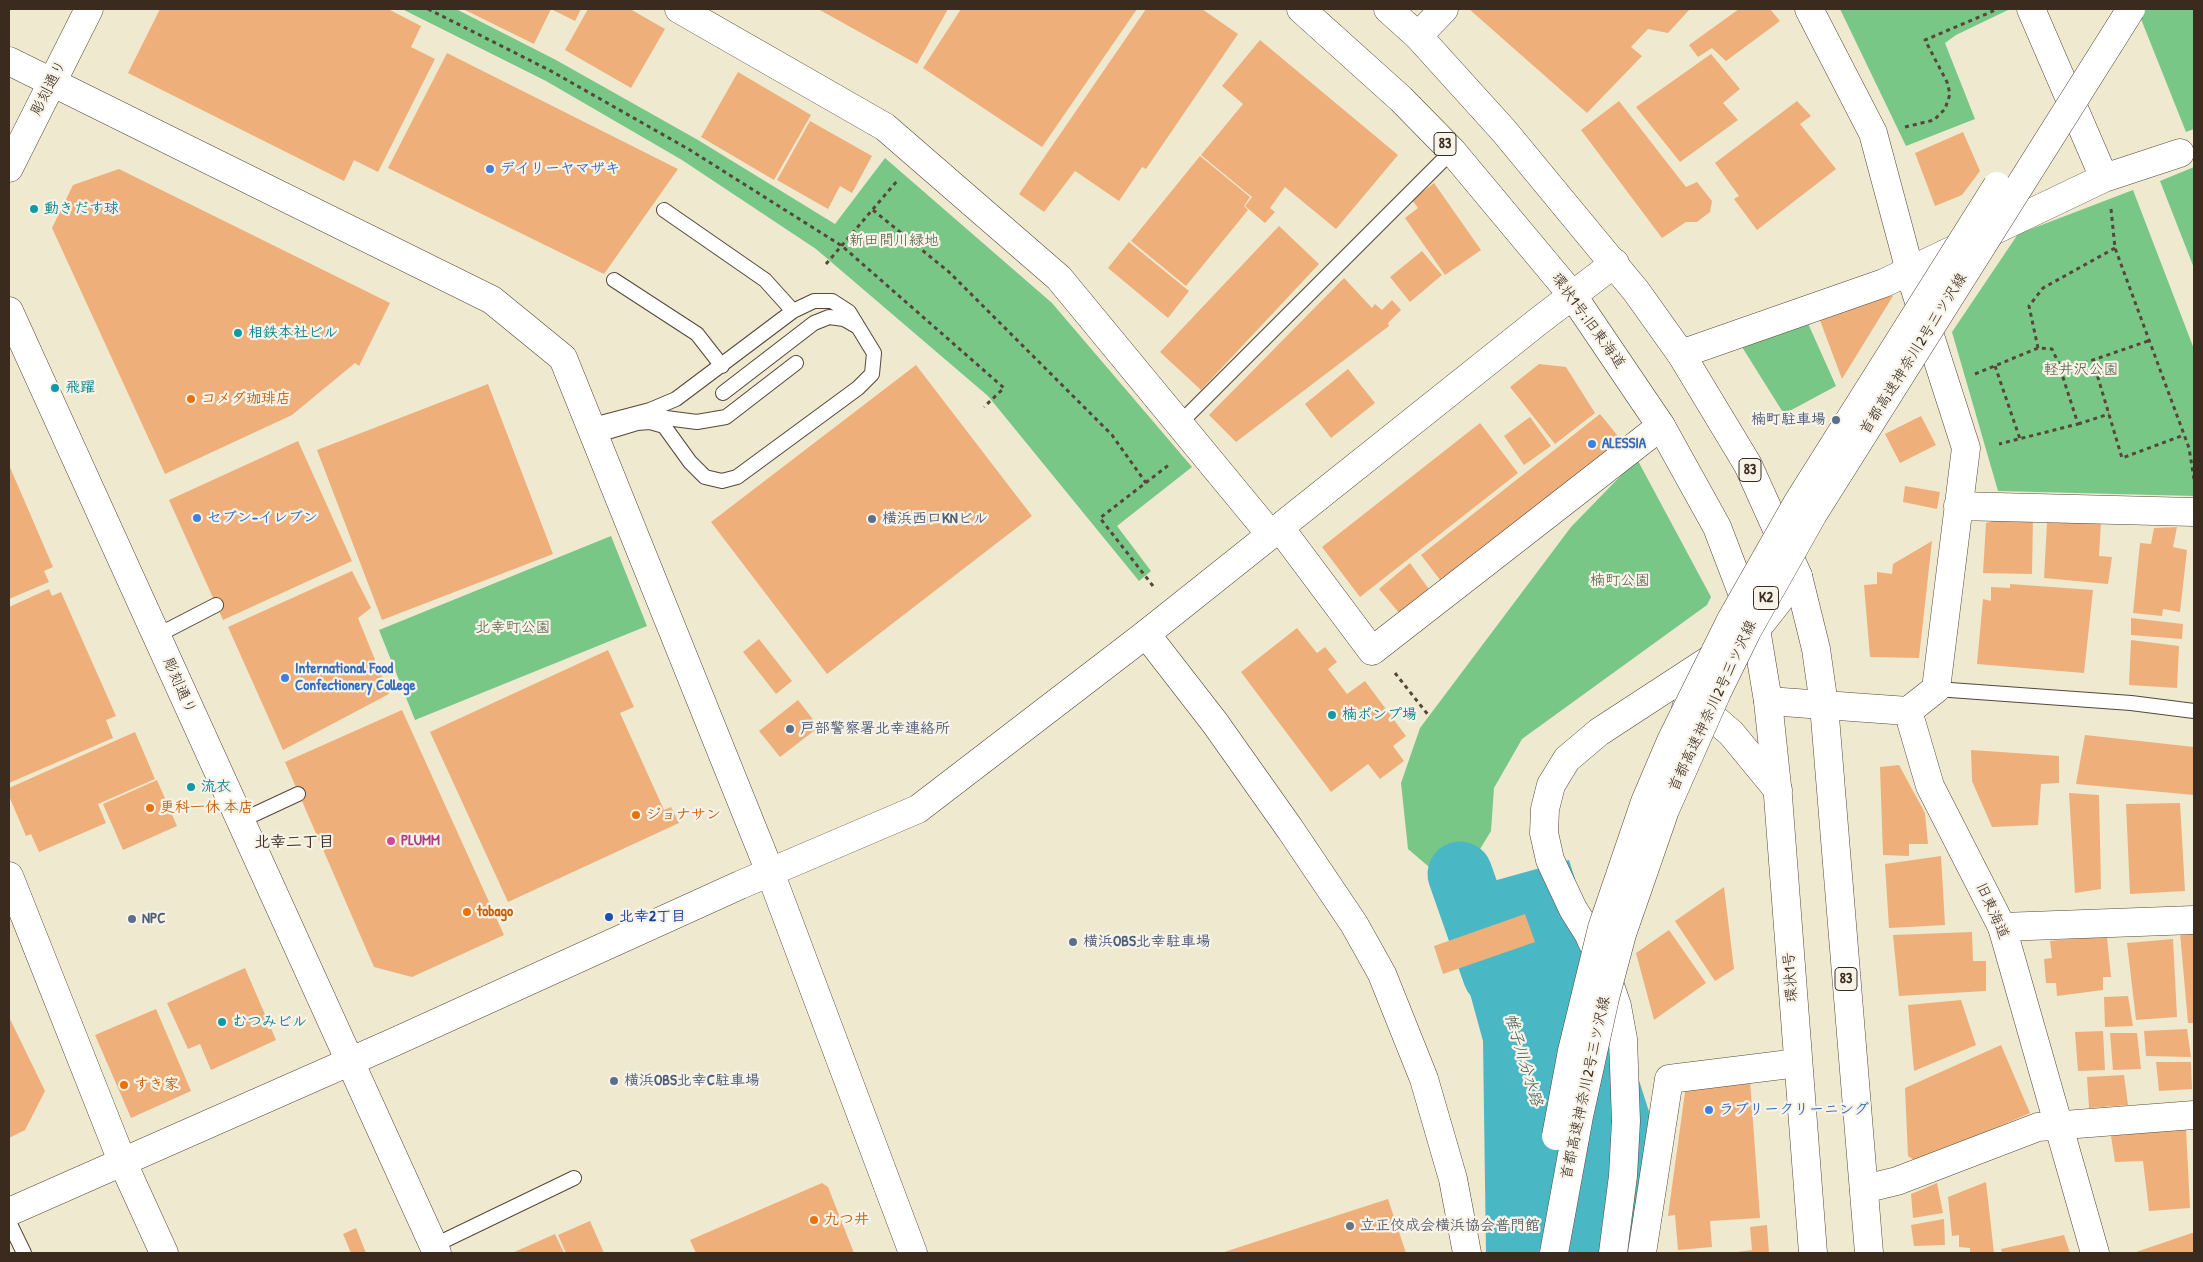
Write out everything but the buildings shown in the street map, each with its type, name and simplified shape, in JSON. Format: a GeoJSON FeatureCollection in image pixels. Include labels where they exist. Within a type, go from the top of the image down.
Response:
{"type":"FeatureCollection","features":[{"type":"Feature","properties":{"kind":"main road","name":"彫刻通り"},"geometry":{"type":"LineString","coordinates":[[9,168],[88,9]]}},
{"type":"Feature","properties":{"kind":"main road"},"geometry":{"type":"LineString","coordinates":[[679,9],[885,127],[1059,278],[1187,433],[1276,531],[1372,652],[1661,426]]}},
{"type":"Feature","properties":{"kind":"main road","name":"環状1号;旧東海道"},"geometry":{"type":"LineString","coordinates":[[1301,9],[1401,99],[1452,151],[1573,296],[1661,426],[1717,527],[1756,629],[1768,701]]}},
{"type":"Feature","properties":{"kind":"main road","name":"83"},"geometry":{"type":"LineString","coordinates":[[1388,9],[1418,36],[1504,131],[1615,263],[1682,354],[1748,466],[1798,576],[1816,650],[1824,705],[1869,1253]]}},
{"type":"Feature","properties":{"kind":"main road"},"geometry":{"type":"LineString","coordinates":[[1418,36],[1444,9]]}},
{"type":"Feature","properties":{"kind":"main road"},"geometry":{"type":"LineString","coordinates":[[1768,701],[1908,711],[1936,689],[1966,448],[1914,286],[1873,133],[1808,9]]}},
{"type":"Feature","properties":{"kind":"main road"},"geometry":{"type":"LineString","coordinates":[[2032,9],[2104,178]]}},
{"type":"Feature","properties":{"kind":"main road","name":"首都高速神奈川2号三ツ沢線"},"geometry":{"type":"LineString","coordinates":[[1536,1253],[1572,1051],[1602,928],[1645,802],[1671,740],[1731,620],[1798,502],[2109,9]]}},
{"type":"Feature","properties":{"kind":"main road","name":"首都高速神奈川2号三ツ沢線"},"geometry":{"type":"LineString","coordinates":[[1554,1253],[1580,1107],[1622,934],[1664,810],[1714,698],[1747,631],[1813,514],[2131,9]]}},
{"type":"Feature","properties":{"kind":"main road"},"geometry":{"type":"LineString","coordinates":[[9,61],[492,300],[563,358],[770,872],[913,1253]]}},
{"type":"Feature","properties":{"kind":"main road"},"geometry":{"type":"LineString","coordinates":[[1682,354],[1884,283],[2104,178],[2180,153]]}},
{"type":"Feature","properties":{"kind":"main road"},"geometry":{"type":"LineString","coordinates":[[9,1212],[122,1160],[350,1062],[770,872],[918,809],[1146,634],[1615,263]]}},
{"type":"Feature","properties":{"kind":"main road","name":"彫刻通り"},"geometry":{"type":"LineString","coordinates":[[9,311],[435,1250]]}},
{"type":"Feature","properties":{"kind":"main road"},"geometry":{"type":"LineString","coordinates":[[1958,506],[2194,512]]}},
{"type":"Feature","properties":{"kind":"main road"},"geometry":{"type":"LineString","coordinates":[[1613,1253],[1623,1176],[1626,1121],[1624,1039],[1617,1006],[1604,968],[1550,860],[1544,833],[1545,809],[1551,784],[1567,759],[1599,732],[1756,629],[1798,576]]}},
{"type":"Feature","properties":{"kind":"main road"},"geometry":{"type":"LineString","coordinates":[[1146,634],[1215,723],[1354,924],[1382,974],[1424,1079],[1439,1128],[1453,1179],[1467,1253]]}},
{"type":"Feature","properties":{"kind":"main road","name":"環状1号"},"geometry":{"type":"LineString","coordinates":[[1768,701],[1778,790],[1813,1253]]}},
{"type":"Feature","properties":{"kind":"main road"},"geometry":{"type":"LineString","coordinates":[[1644,704],[1669,705],[1697,711],[1717,721],[1731,733],[1778,790]]}},
{"type":"Feature","properties":{"kind":"main road","name":"旧東海道"},"geometry":{"type":"LineString","coordinates":[[1908,711],[1930,786],[2002,926],[2060,1124],[2095,1253]]}},
{"type":"Feature","properties":{"kind":"main road"},"geometry":{"type":"LineString","coordinates":[[9,876],[122,1160],[164,1253]]}},
{"type":"Feature","properties":{"kind":"main road"},"geometry":{"type":"LineString","coordinates":[[2002,926],[2194,920]]}},
{"type":"Feature","properties":{"kind":"main road"},"geometry":{"type":"LineString","coordinates":[[1642,1253],[1669,1079],[1798,1063]]}},
{"type":"Feature","properties":{"kind":"main road"},"geometry":{"type":"LineString","coordinates":[[1864,1189],[1897,1181],[2038,1127],[2194,1115]]}},
{"type":"Feature","properties":{"kind":"lane"},"geometry":{"type":"LineString","coordinates":[[1187,433],[1452,151]]}},
{"type":"Feature","properties":{"kind":"lane"},"geometry":{"type":"LineString","coordinates":[[664,210],[765,280],[792,311]]}},
{"type":"Feature","properties":{"kind":"lane"},"geometry":{"type":"LineString","coordinates":[[614,280],[697,334],[722,366]]}},
{"type":"Feature","properties":{"kind":"lane"},"geometry":{"type":"LineString","coordinates":[[592,431],[676,399],[722,366],[792,311],[814,301],[832,301],[849,312],[874,353],[872,374],[858,388],[738,477],[722,481],[706,477],[690,462],[664,426],[650,422]]}},
{"type":"Feature","properties":{"kind":"lane"},"geometry":{"type":"LineString","coordinates":[[723,393],[814,324],[829,317],[844,319],[858,327]]}},
{"type":"Feature","properties":{"kind":"lane"},"geometry":{"type":"LineString","coordinates":[[592,431],[666,418],[697,422],[726,417],[796,362]]}},
{"type":"Feature","properties":{"kind":"lane"},"geometry":{"type":"LineString","coordinates":[[156,636],[216,605]]}},
{"type":"Feature","properties":{"kind":"lane"},"geometry":{"type":"LineString","coordinates":[[1936,689],[2131,703],[2194,711]]}},
{"type":"Feature","properties":{"kind":"lane"},"geometry":{"type":"LineString","coordinates":[[240,821],[298,794]]}},
{"type":"Feature","properties":{"kind":"lane"},"geometry":{"type":"LineString","coordinates":[[435,1250],[574,1178]]}},
{"type":"Feature","properties":{"kind":"lane"},"geometry":{"type":"LineString","coordinates":[[9,1222],[24,1253]]}},
{"type":"Feature","properties":{"kind":"path"},"geometry":{"type":"LineString","coordinates":[[428,9],[551,71],[682,146],[842,246],[1004,388],[984,407]]}},
{"type":"Feature","properties":{"kind":"path"},"geometry":{"type":"LineString","coordinates":[[1873,133],[1934,120],[1944,109],[1950,94],[1947,82],[1925,40],[1998,9]]}},
{"type":"Feature","properties":{"kind":"path"},"geometry":{"type":"LineString","coordinates":[[826,264],[918,156]]}},
{"type":"Feature","properties":{"kind":"path"},"geometry":{"type":"LineString","coordinates":[[2111,206],[2115,248],[2189,448],[2194,482]]}},
{"type":"Feature","properties":{"kind":"path"},"geometry":{"type":"LineString","coordinates":[[873,210],[949,272],[970,292],[1112,435],[1146,483]]}},
{"type":"Feature","properties":{"kind":"path"},"geometry":{"type":"LineString","coordinates":[[2038,348],[2029,306],[2043,288],[2115,248]]}},
{"type":"Feature","properties":{"kind":"path"},"geometry":{"type":"LineString","coordinates":[[2061,372],[2148,341]]}},
{"type":"Feature","properties":{"kind":"path"},"geometry":{"type":"LineString","coordinates":[[1982,372],[2038,348],[2052,349],[2078,424]]}},
{"type":"Feature","properties":{"kind":"path"},"geometry":{"type":"LineString","coordinates":[[2093,361],[2122,458],[2184,435]]}},
{"type":"Feature","properties":{"kind":"path"},"geometry":{"type":"LineString","coordinates":[[1995,366],[2020,439]]}},
{"type":"Feature","properties":{"kind":"path"},"geometry":{"type":"LineString","coordinates":[[1999,444],[2109,414]]}},
{"type":"Feature","properties":{"kind":"path"},"geometry":{"type":"LineString","coordinates":[[1173,612],[1100,518],[1146,483],[1187,433]]}},
{"type":"Feature","properties":{"kind":"path"},"geometry":{"type":"LineString","coordinates":[[1393,670],[1429,716]]}},
{"type":"Feature","properties":{"kind":"green space","name":"新田間川緑地"},"geometry":{"type":"Polygon","coordinates":[[[402,9],[456,9],[556,60],[698,140],[835,224],[885,158],[1052,303],[1192,467],[1117,526],[1151,571],[1139,581],[988,396],[816,249],[682,160],[546,81],[402,9]]]}},
{"type":"Feature","properties":{"kind":"green space"},"geometry":{"type":"Polygon","coordinates":[[[1840,9],[2010,9],[1956,35],[1945,43],[1975,119],[1906,146],[1840,9]]]}},
{"type":"Feature","properties":{"kind":"green space"},"geometry":{"type":"Polygon","coordinates":[[[2137,9],[2194,9],[2194,129],[2186,132],[2137,9]]]}},
{"type":"Feature","properties":{"kind":"green space"},"geometry":{"type":"Polygon","coordinates":[[[2194,167],[2194,268],[2160,181],[2194,167]]]}},
{"type":"Feature","properties":{"kind":"green space","name":"軽井沢公園"},"geometry":{"type":"Polygon","coordinates":[[[2133,190],[2194,349],[2194,496],[1998,491],[1952,332],[2018,234],[2133,190]]]}},
{"type":"Feature","properties":{"kind":"green space"},"geometry":{"type":"Polygon","coordinates":[[[1806,319],[1836,386],[1784,414],[1742,347],[1806,319]]]}},
{"type":"Feature","properties":{"kind":"green space","name":"楠町公園"},"geometry":{"type":"Polygon","coordinates":[[[1637,459],[1711,597],[1707,605],[1522,739],[1494,788],[1491,831],[1474,859],[1435,872],[1408,849],[1401,783],[1420,728],[1571,527],[1637,459]]]}},
{"type":"Feature","properties":{"kind":"green space","name":"北幸町公園"},"geometry":{"type":"Polygon","coordinates":[[[611,536],[647,626],[415,720],[379,630],[611,536]]]}},
{"type":"Feature","properties":{"kind":"water"},"geometry":{"type":"Polygon","coordinates":[[[1569,860],[1651,1118],[1630,1253],[1486,1253],[1483,1041],[1443,895],[1569,860]]]}},
{"type":"Feature","properties":{"kind":"waterway","name":"帷子川分水路"},"geometry":{"type":"LineString","coordinates":[[1460,874],[1495,974]]}},
{"type":"Feature","properties":{"kind":"place","name":"デイリーヤマザキ"},"geometry":{"type":"Point","coordinates":[490,169]}},
{"type":"Feature","properties":{"kind":"place","name":"動きだす球"},"geometry":{"type":"Point","coordinates":[34,209]}},
{"type":"Feature","properties":{"kind":"place","name":"相鉄本社ビル"},"geometry":{"type":"Point","coordinates":[238,333]}},
{"type":"Feature","properties":{"kind":"place","name":"飛躍"},"geometry":{"type":"Point","coordinates":[55,388]}},
{"type":"Feature","properties":{"kind":"place","name":"コメダ珈琲店"},"geometry":{"type":"Point","coordinates":[191,399]}},
{"type":"Feature","properties":{"kind":"place","name":"楠町駐車場"},"geometry":{"type":"Point","coordinates":[1836,420]}},
{"type":"Feature","properties":{"kind":"place","name":"ALESSIA"},"geometry":{"type":"Point","coordinates":[1592,444]}},
{"type":"Feature","properties":{"kind":"place","name":"セブン-イレブン"},"geometry":{"type":"Point","coordinates":[197,518]}},
{"type":"Feature","properties":{"kind":"place","name":"横浜西口KNビル"},"geometry":{"type":"Point","coordinates":[872,519]}},
{"type":"Feature","properties":{"kind":"place","name":"International Food Confectionery College"},"geometry":{"type":"Point","coordinates":[285,678]}},
{"type":"Feature","properties":{"kind":"place","name":"楠ポンプ場"},"geometry":{"type":"Point","coordinates":[1332,715]}},
{"type":"Feature","properties":{"kind":"place","name":"戸部警察署北幸連絡所"},"geometry":{"type":"Point","coordinates":[790,729]}},
{"type":"Feature","properties":{"kind":"place","name":"流衣"},"geometry":{"type":"Point","coordinates":[191,787]}},
{"type":"Feature","properties":{"kind":"place","name":"更科一休 本店"},"geometry":{"type":"Point","coordinates":[150,808]}},
{"type":"Feature","properties":{"kind":"place","name":"ジョナサン"},"geometry":{"type":"Point","coordinates":[636,815]}},
{"type":"Feature","properties":{"kind":"place","name":"PLUMM"},"geometry":{"type":"Point","coordinates":[391,841]}},
{"type":"Feature","properties":{"kind":"place","name":"tobago"},"geometry":{"type":"Point","coordinates":[467,912]}},
{"type":"Feature","properties":{"kind":"place","name":"北幸2丁目"},"geometry":{"type":"Point","coordinates":[609,917]}},
{"type":"Feature","properties":{"kind":"place","name":"NPC"},"geometry":{"type":"Point","coordinates":[132,919]}},
{"type":"Feature","properties":{"kind":"place","name":"横浜OBS北幸駐車場"},"geometry":{"type":"Point","coordinates":[1073,942]}},
{"type":"Feature","properties":{"kind":"place","name":"むつみビル"},"geometry":{"type":"Point","coordinates":[222,1022]}},
{"type":"Feature","properties":{"kind":"place","name":"横浜OBS北幸C駐車場"},"geometry":{"type":"Point","coordinates":[614,1081]}},
{"type":"Feature","properties":{"kind":"place","name":"すき家"},"geometry":{"type":"Point","coordinates":[124,1085]}},
{"type":"Feature","properties":{"kind":"place","name":"ラブリークリーニング"},"geometry":{"type":"Point","coordinates":[1709,1110]}},
{"type":"Feature","properties":{"kind":"place","name":"九つ井"},"geometry":{"type":"Point","coordinates":[814,1220]}},
{"type":"Feature","properties":{"kind":"place","name":"立正佼成会横浜協会普門館"},"geometry":{"type":"Point","coordinates":[1350,1226]}},
{"type":"Feature","properties":{"kind":"district","name":"北幸二丁目"},"geometry":{"type":"Point","coordinates":[294,843]}}]}
